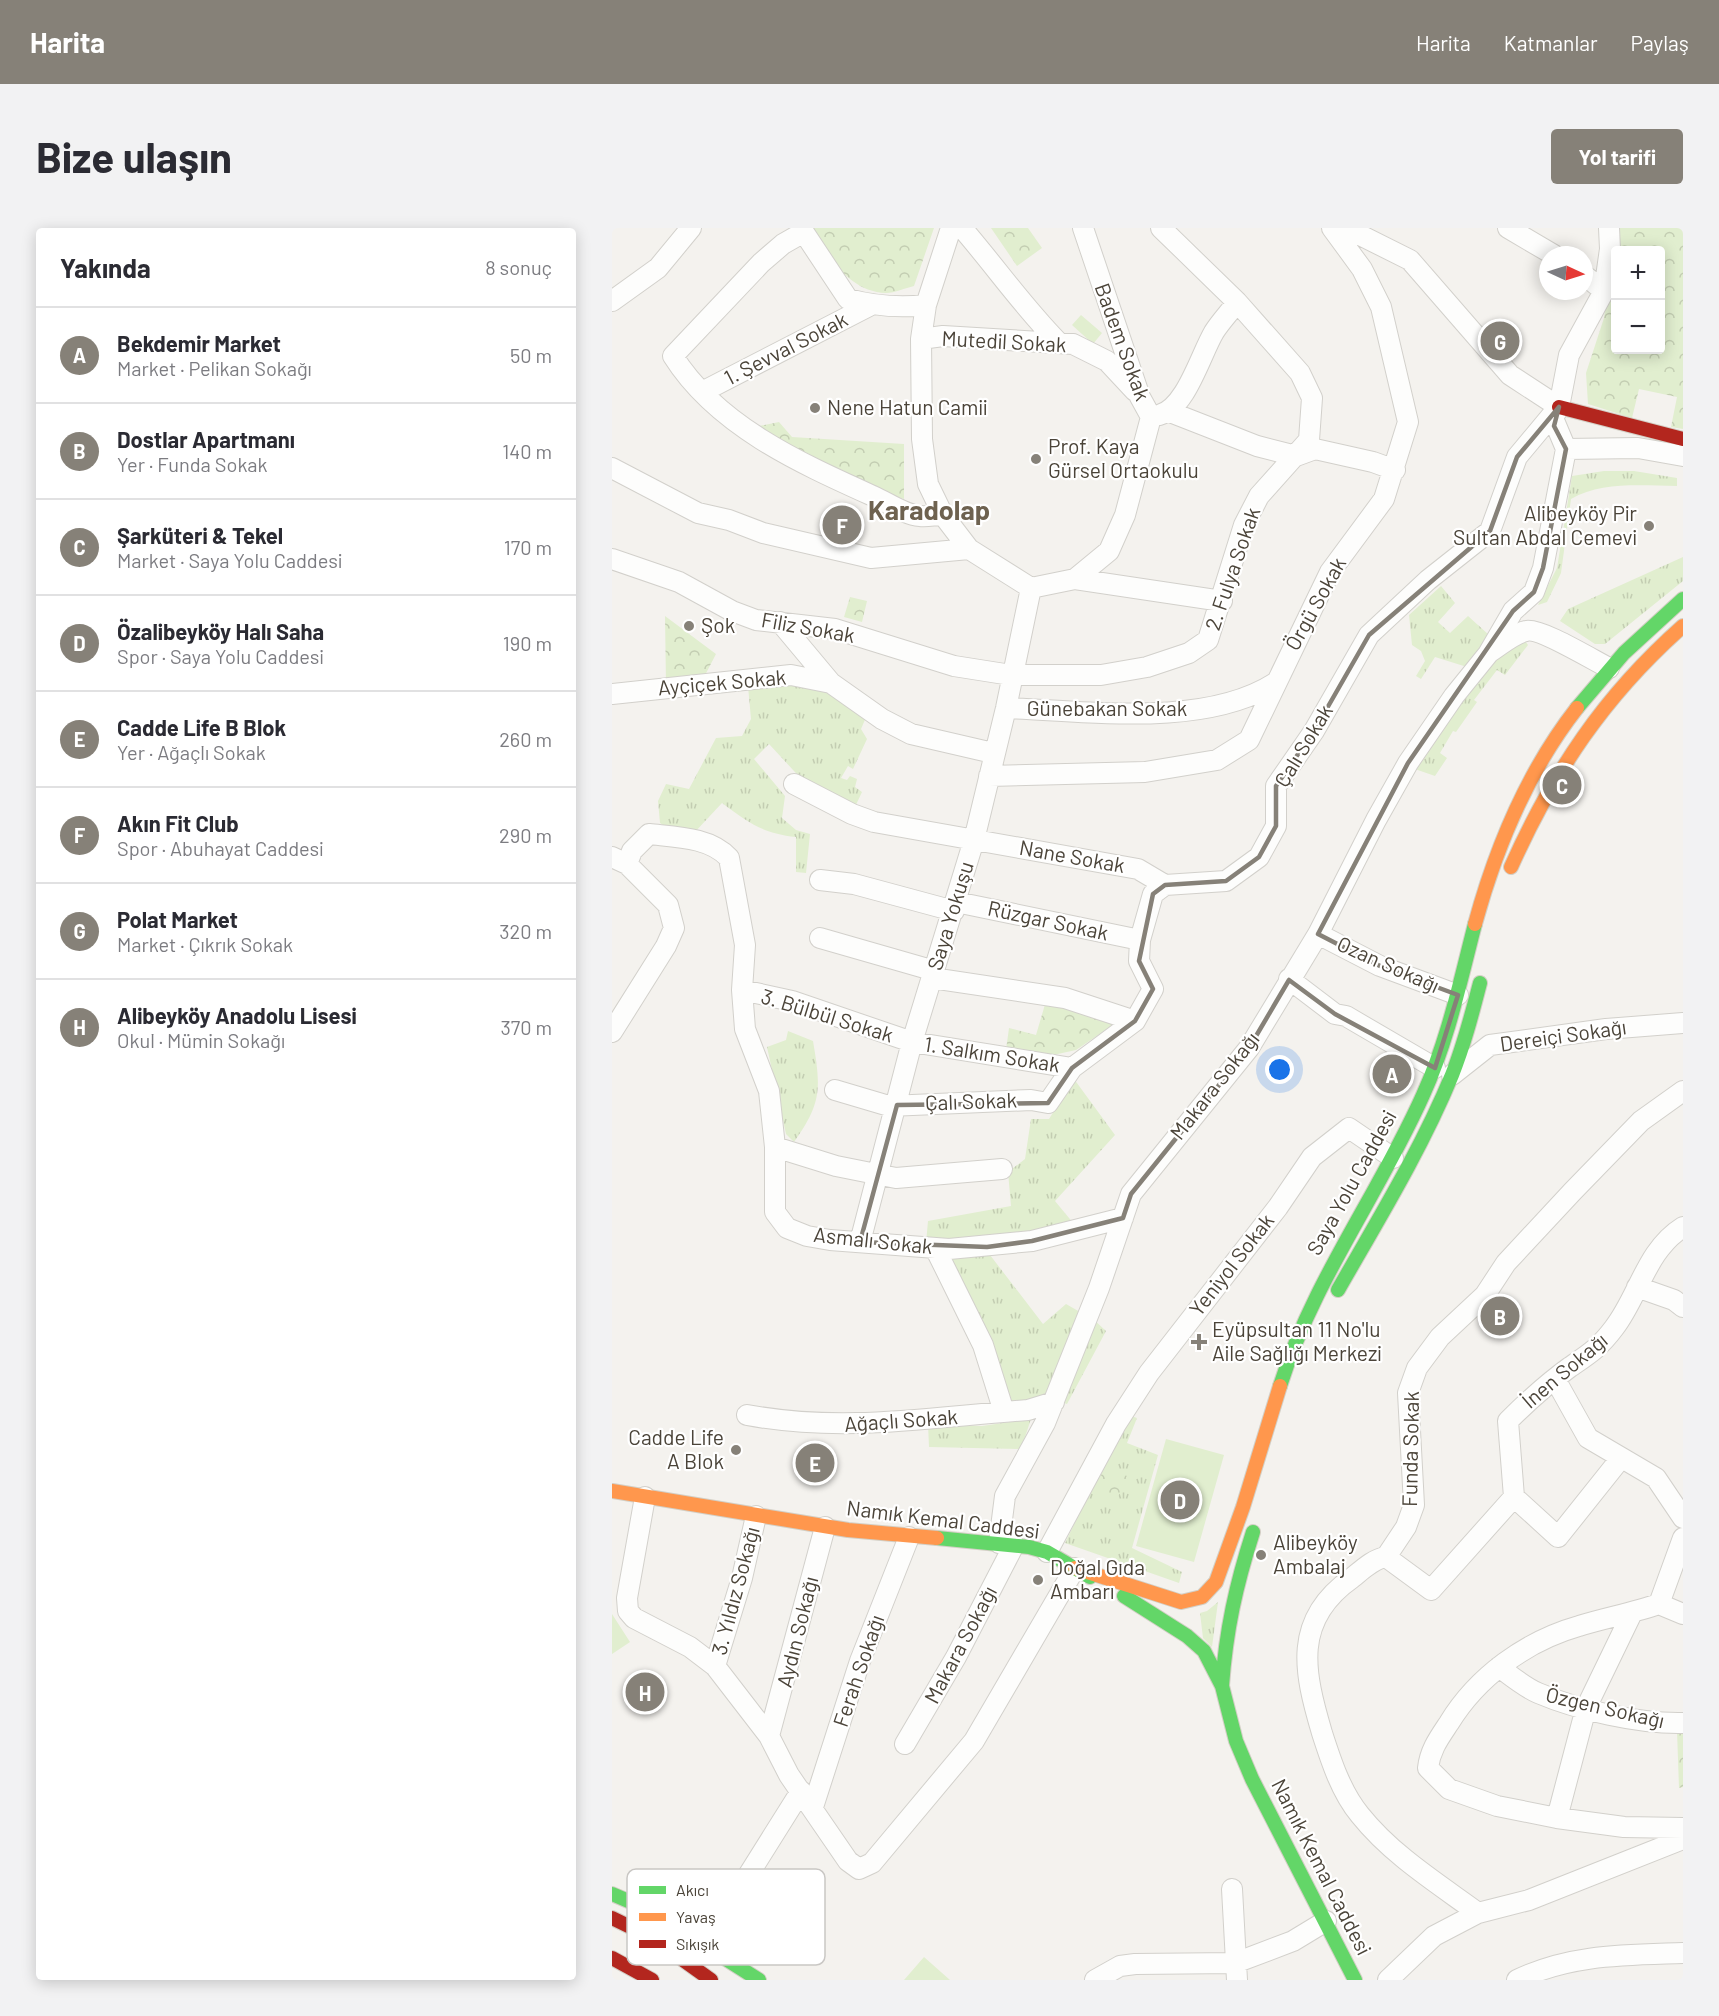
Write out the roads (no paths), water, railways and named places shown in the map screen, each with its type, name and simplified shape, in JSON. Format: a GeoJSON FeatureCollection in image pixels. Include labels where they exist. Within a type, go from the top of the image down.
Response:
{"type":"FeatureCollection","features":[{"type":"Feature","properties":{"kind":"main road"},"geometry":{"type":"LineString","coordinates":[[1559,407],[1683,439]]}},
{"type":"Feature","properties":{"kind":"main road","name":"Saya Yolu Caddesi"},"geometry":{"type":"LineString","coordinates":[[1332,1302],[1436,1110],[1458,995],[1495,859],[1509,823],[1548,751],[1576,709],[1610,668],[1683,599]]}},
{"type":"Feature","properties":{"kind":"main road"},"geometry":{"type":"LineString","coordinates":[[1505,884],[1525,833],[1549,785],[1577,740],[1607,702],[1683,626]]}},
{"type":"Feature","properties":{"kind":"main road"},"geometry":{"type":"LineString","coordinates":[[1610,668],[1630,678]]}},
{"type":"Feature","properties":{"kind":"main road","name":"Saya Yolu Caddesi"},"geometry":{"type":"LineString","coordinates":[[1075,1568],[1181,1602],[1194,1601],[1207,1594],[1214,1586],[1230,1548],[1303,1321],[1366,1200],[1393,1158],[1468,1028],[1483,970]]}},
{"type":"Feature","properties":{"kind":"main road","name":"Namık Kemal Caddesi"},"geometry":{"type":"LineString","coordinates":[[612,1491],[825,1527],[909,1537],[1007,1544],[1047,1552],[1197,1643],[1204,1651],[1222,1686],[1236,1741],[1252,1779],[1355,1980]]}},
{"type":"Feature","properties":{"kind":"main road"},"geometry":{"type":"LineString","coordinates":[[1222,1686],[1226,1633],[1233,1598],[1257,1519]]}},
{"type":"Feature","properties":{"kind":"main road"},"geometry":{"type":"LineString","coordinates":[[612,1894],[627,1900]]}},
{"type":"Feature","properties":{"kind":"main road"},"geometry":{"type":"LineString","coordinates":[[612,1918],[627,1925]]}},
{"type":"Feature","properties":{"kind":"main road"},"geometry":{"type":"LineString","coordinates":[[612,1958],[627,1964]]}},
{"type":"Feature","properties":{"kind":"main road"},"geometry":{"type":"LineString","coordinates":[[629,1965],[652,1980]]}},
{"type":"Feature","properties":{"kind":"main road"},"geometry":{"type":"LineString","coordinates":[[690,1965],[711,1980]]}},
{"type":"Feature","properties":{"kind":"main road"},"geometry":{"type":"LineString","coordinates":[[736,1965],[759,1980]]}},
{"type":"Feature","properties":{"kind":"street"},"geometry":{"type":"LineString","coordinates":[[612,301],[658,268],[691,228]]}},
{"type":"Feature","properties":{"kind":"street"},"geometry":{"type":"LineString","coordinates":[[951,228],[926,305],[921,339],[922,439],[928,484],[943,515],[969,549],[1031,588],[1075,579],[1222,601]]}},
{"type":"Feature","properties":{"kind":"street"},"geometry":{"type":"LineString","coordinates":[[962,228],[1009,282],[1038,322],[1059,343]]}},
{"type":"Feature","properties":{"kind":"street","name":"Badem Sokak"},"geometry":{"type":"LineString","coordinates":[[1075,579],[1109,550],[1125,515],[1150,417],[1140,397],[1083,228]]}},
{"type":"Feature","properties":{"kind":"street","name":"2. Fulya Sokak"},"geometry":{"type":"LineString","coordinates":[[1011,675],[1101,675],[1147,667],[1190,653],[1208,640],[1244,525],[1259,495],[1310,440],[1312,398],[1300,373],[1237,302],[1161,228]]}},
{"type":"Feature","properties":{"kind":"street","name":"Örgü Sokak"},"geometry":{"type":"LineString","coordinates":[[989,776],[1145,772],[1217,760],[1249,740],[1330,572],[1384,499],[1395,470],[1408,422],[1396,363],[1381,307],[1362,269],[1332,228]]}},
{"type":"Feature","properties":{"kind":"street"},"geometry":{"type":"LineString","coordinates":[[1346,228],[1410,260],[1510,375],[1559,407]]}},
{"type":"Feature","properties":{"kind":"street"},"geometry":{"type":"LineString","coordinates":[[1508,228],[1539,246]]}},
{"type":"Feature","properties":{"kind":"street"},"geometry":{"type":"LineString","coordinates":[[1488,654],[1513,611],[1534,592],[1543,568],[1566,449],[1554,426],[1554,418],[1559,407],[1569,355],[1604,291],[1611,249],[1610,228]]}},
{"type":"Feature","properties":{"kind":"street"},"geometry":{"type":"LineString","coordinates":[[926,305],[904,308],[871,305],[848,299],[803,230],[783,243],[761,263],[673,356],[686,377],[702,392],[747,429],[800,463],[918,516],[943,515]]}},
{"type":"Feature","properties":{"kind":"street"},"geometry":{"type":"LineString","coordinates":[[1593,282],[1604,291]]}},
{"type":"Feature","properties":{"kind":"street"},"geometry":{"type":"LineString","coordinates":[[1150,417],[1170,412],[1184,396],[1199,360],[1216,329],[1237,302]]}},
{"type":"Feature","properties":{"kind":"street","name":"1. Şevval Sokak"},"geometry":{"type":"LineString","coordinates":[[702,392],[871,305]]}},
{"type":"Feature","properties":{"kind":"street","name":"Mutedil Sokak"},"geometry":{"type":"LineString","coordinates":[[921,339],[943,336],[1074,344],[1107,361],[1140,397]]}},
{"type":"Feature","properties":{"kind":"street","name":"Çalı Sokak"},"geometry":{"type":"LineString","coordinates":[[897,1105],[1031,1100],[1048,1103],[1072,1068],[1135,1021],[1153,989],[1139,961],[1140,940],[1153,894],[1165,885],[1226,881],[1259,857],[1276,826],[1276,786],[1314,731],[1369,635],[1428,580],[1490,531],[1517,457],[1559,407]]}},
{"type":"Feature","properties":{"kind":"street"},"geometry":{"type":"LineString","coordinates":[[1170,412],[1257,446],[1296,456],[1315,449],[1373,462],[1395,470]]}},
{"type":"Feature","properties":{"kind":"street"},"geometry":{"type":"LineString","coordinates":[[1566,449],[1638,448],[1683,456]]}},
{"type":"Feature","properties":{"kind":"street"},"geometry":{"type":"LineString","coordinates":[[612,468],[698,513],[729,520],[763,532],[871,558],[969,549]]}},
{"type":"Feature","properties":{"kind":"street","name":"Filiz Sokak"},"geometry":{"type":"LineString","coordinates":[[612,559],[679,582],[756,620],[835,628],[954,666],[1011,675]]}},
{"type":"Feature","properties":{"kind":"street","name":"Saya Yokuşu"},"geometry":{"type":"LineString","coordinates":[[860,1242],[912,1042],[974,840],[993,753],[1006,708],[1011,675],[1031,588]]}},
{"type":"Feature","properties":{"kind":"street"},"geometry":{"type":"LineString","coordinates":[[780,622],[831,683]]}},
{"type":"Feature","properties":{"kind":"street"},"geometry":{"type":"LineString","coordinates":[[1488,654],[1527,630],[1543,632],[1569,649],[1610,668]]}},
{"type":"Feature","properties":{"kind":"street","name":"Makara Sokağı"},"geometry":{"type":"LineString","coordinates":[[905,1744],[956,1657],[1007,1544],[1005,1496],[1045,1423],[1099,1288],[1131,1194],[1249,1048],[1318,934],[1408,763],[1454,696],[1488,654]]}},
{"type":"Feature","properties":{"kind":"street","name":"Ayçiçek Sokak"},"geometry":{"type":"LineString","coordinates":[[612,694],[791,675],[831,683],[882,719],[911,734],[993,753]]}},
{"type":"Feature","properties":{"kind":"street","name":"Günebakan Sokak"},"geometry":{"type":"LineString","coordinates":[[1006,708],[1140,712],[1198,709],[1259,693],[1275,683]]}},
{"type":"Feature","properties":{"kind":"street","name":"Nane Sokak"},"geometry":{"type":"LineString","coordinates":[[794,784],[852,814],[874,822],[1138,869],[1165,885]]}},
{"type":"Feature","properties":{"kind":"street","name":"Asmalı Sokak"},"geometry":{"type":"LineString","coordinates":[[612,1032],[666,946],[674,928],[668,905],[620,860],[649,834],[686,839],[719,847],[729,858],[745,945],[742,990],[745,1029],[769,1091],[775,1147],[775,1212],[787,1228],[807,1236],[935,1248],[1032,1241],[1123,1218]]}},
{"type":"Feature","properties":{"kind":"street","name":"Rüzgar Sokak"},"geometry":{"type":"LineString","coordinates":[[820,879],[955,907],[1061,922],[1140,940]]}},
{"type":"Feature","properties":{"kind":"street","name":"Ozan Sokağı"},"geometry":{"type":"LineString","coordinates":[[1318,934],[1380,966],[1458,995]]}},
{"type":"Feature","properties":{"kind":"street"},"geometry":{"type":"LineString","coordinates":[[820,938],[934,975],[1065,998],[1135,1021]]}},
{"type":"Feature","properties":{"kind":"street"},"geometry":{"type":"LineString","coordinates":[[1289,980],[1335,1014],[1346,1016],[1443,1071]]}},
{"type":"Feature","properties":{"kind":"street","name":"3. Bülbül Sokak"},"geometry":{"type":"LineString","coordinates":[[742,990],[792,1001],[912,1042]]}},
{"type":"Feature","properties":{"kind":"street","name":"Dereiçi Sokağı"},"geometry":{"type":"LineString","coordinates":[[1443,1071],[1490,1045],[1606,1029],[1683,1023]]}},
{"type":"Feature","properties":{"kind":"street","name":"1. Salkım Sokak"},"geometry":{"type":"LineString","coordinates":[[912,1042],[1072,1068]]}},
{"type":"Feature","properties":{"kind":"street"},"geometry":{"type":"LineString","coordinates":[[835,1090],[890,1106],[897,1105]]}},
{"type":"Feature","properties":{"kind":"street","name":"Funda Sokak"},"geometry":{"type":"LineString","coordinates":[[1478,1913],[1400,1856],[1359,1814],[1333,1767],[1308,1686],[1307,1656],[1319,1610],[1343,1584],[1379,1558],[1386,1557],[1406,1527],[1414,1505],[1408,1393],[1417,1368],[1440,1337],[1485,1295],[1506,1263],[1573,1191],[1641,1121],[1683,1091]]}},
{"type":"Feature","properties":{"kind":"street","name":"Yeniyol Sokak"},"geometry":{"type":"LineString","coordinates":[[1047,1552],[1116,1424],[1149,1373],[1278,1206],[1312,1157],[1349,1128],[1393,1158]]}},
{"type":"Feature","properties":{"kind":"street"},"geometry":{"type":"LineString","coordinates":[[775,1147],[876,1175],[896,1178],[1002,1169]]}},
{"type":"Feature","properties":{"kind":"street","name":"İnen Sokağı"},"geometry":{"type":"LineString","coordinates":[[1514,1497],[1508,1422],[1526,1402],[1555,1379],[1589,1357],[1615,1327],[1645,1269],[1675,1232],[1683,1227]]}},
{"type":"Feature","properties":{"kind":"street"},"geometry":{"type":"LineString","coordinates":[[935,1248],[983,1345],[1004,1412]]}},
{"type":"Feature","properties":{"kind":"street"},"geometry":{"type":"LineString","coordinates":[[1637,1287],[1674,1300],[1683,1307]]}},
{"type":"Feature","properties":{"kind":"street"},"geometry":{"type":"LineString","coordinates":[[1555,1379],[1588,1438],[1656,1478],[1683,1518]]}},
{"type":"Feature","properties":{"kind":"street","name":"Ağaçlı Sokak"},"geometry":{"type":"LineString","coordinates":[[747,1415],[806,1424],[848,1425],[1028,1410],[1054,1401]]}},
{"type":"Feature","properties":{"kind":"street"},"geometry":{"type":"LineString","coordinates":[[1386,1557],[1431,1590],[1514,1497],[1558,1536],[1621,1458]]}},
{"type":"Feature","properties":{"kind":"street"},"geometry":{"type":"LineString","coordinates":[[645,1497],[627,1598],[628,1611],[634,1618],[690,1647],[715,1666],[769,1736],[801,1791],[848,1861],[859,1869],[872,1863],[974,1741],[1075,1568]]}},
{"type":"Feature","properties":{"kind":"street","name":"3. Yıldız Sokağı"},"geometry":{"type":"LineString","coordinates":[[715,1666],[742,1578],[756,1516]]}},
{"type":"Feature","properties":{"kind":"street","name":"Aydın Sokağı"},"geometry":{"type":"LineString","coordinates":[[769,1736],[825,1527]]}},
{"type":"Feature","properties":{"kind":"street","name":"Ferah Sokağı"},"geometry":{"type":"LineString","coordinates":[[813,1807],[860,1661],[909,1537]]}},
{"type":"Feature","properties":{"kind":"street"},"geometry":{"type":"LineString","coordinates":[[1659,1604],[1683,1538]]}},
{"type":"Feature","properties":{"kind":"street"},"geometry":{"type":"LineString","coordinates":[[1683,1614],[1659,1604],[1576,1626],[1522,1651],[1499,1667],[1462,1702],[1430,1753],[1428,1768],[1449,1789],[1497,1806],[1557,1818],[1624,1827],[1683,1828]]}},
{"type":"Feature","properties":{"kind":"street"},"geometry":{"type":"LineString","coordinates":[[1557,1818],[1586,1708],[1632,1613]]}},
{"type":"Feature","properties":{"kind":"street","name":"Özgen Sokağı"},"geometry":{"type":"LineString","coordinates":[[1499,1667],[1536,1692],[1586,1708],[1658,1724],[1683,1723]]}},
{"type":"Feature","properties":{"kind":"street"},"geometry":{"type":"LineString","coordinates":[[752,1869],[801,1791]]}},
{"type":"Feature","properties":{"kind":"street"},"geometry":{"type":"LineString","coordinates":[[1388,1980],[1434,1936],[1478,1913],[1529,1900],[1683,1839]]}},
{"type":"Feature","properties":{"kind":"street"},"geometry":{"type":"LineString","coordinates":[[1232,1890],[1238,1960],[1237,1980]]}},
{"type":"Feature","properties":{"kind":"street"},"geometry":{"type":"LineString","coordinates":[[1095,1980],[1120,1966],[1134,1964],[1235,1963],[1293,1941],[1326,1921]]}},
{"type":"Feature","properties":{"kind":"street"},"geometry":{"type":"LineString","coordinates":[[1517,1980],[1545,1966],[1597,1956],[1683,1953]]}},
{"type":"Feature","properties":{"kind":"place","name":"Polat Market"},"geometry":{"type":"Point","coordinates":[1500,341]}},
{"type":"Feature","properties":{"kind":"place","name":"Nene Hatun Camii"},"geometry":{"type":"Point","coordinates":[815,408]}},
{"type":"Feature","properties":{"kind":"place","name":"Prof. Kaya Gürsel Ortaokulu"},"geometry":{"type":"Point","coordinates":[1036,459]}},
{"type":"Feature","properties":{"kind":"place","name":"Akın Fit Club"},"geometry":{"type":"Point","coordinates":[842,525]}},
{"type":"Feature","properties":{"kind":"place","name":"Alibeyköy Pir Sultan Abdal Cemevi"},"geometry":{"type":"Point","coordinates":[1649,526]}},
{"type":"Feature","properties":{"kind":"place","name":"Şok"},"geometry":{"type":"Point","coordinates":[689,626]}},
{"type":"Feature","properties":{"kind":"place","name":"Şarküteri & Tekel"},"geometry":{"type":"Point","coordinates":[1562,785]}},
{"type":"Feature","properties":{"kind":"place","name":"Bekdemir Market"},"geometry":{"type":"Point","coordinates":[1392,1074]}},
{"type":"Feature","properties":{"kind":"place","name":"Dostlar Apartmanı"},"geometry":{"type":"Point","coordinates":[1500,1316]}},
{"type":"Feature","properties":{"kind":"place","name":"Eyüpsultan 11 No'lu Aile Sağlığı Merkezi"},"geometry":{"type":"Point","coordinates":[1199,1342]}},
{"type":"Feature","properties":{"kind":"place","name":"Cadde Life A Blok"},"geometry":{"type":"Point","coordinates":[736,1450]}},
{"type":"Feature","properties":{"kind":"place","name":"Cadde Life B Blok"},"geometry":{"type":"Point","coordinates":[815,1463]}},
{"type":"Feature","properties":{"kind":"place","name":"Özalibeyköy Halı Saha"},"geometry":{"type":"Point","coordinates":[1180,1500]}},
{"type":"Feature","properties":{"kind":"place","name":"Alibeyköy Ambalaj"},"geometry":{"type":"Point","coordinates":[1261,1555]}},
{"type":"Feature","properties":{"kind":"place","name":"Doğal Gıda Ambarı"},"geometry":{"type":"Point","coordinates":[1038,1580]}},
{"type":"Feature","properties":{"kind":"place","name":"Alibeyköy Anadolu Lisesi"},"geometry":{"type":"Point","coordinates":[645,1692]}},
{"type":"Feature","properties":{"kind":"district","name":"Karadolap"},"geometry":{"type":"Point","coordinates":[929,511]}}]}
